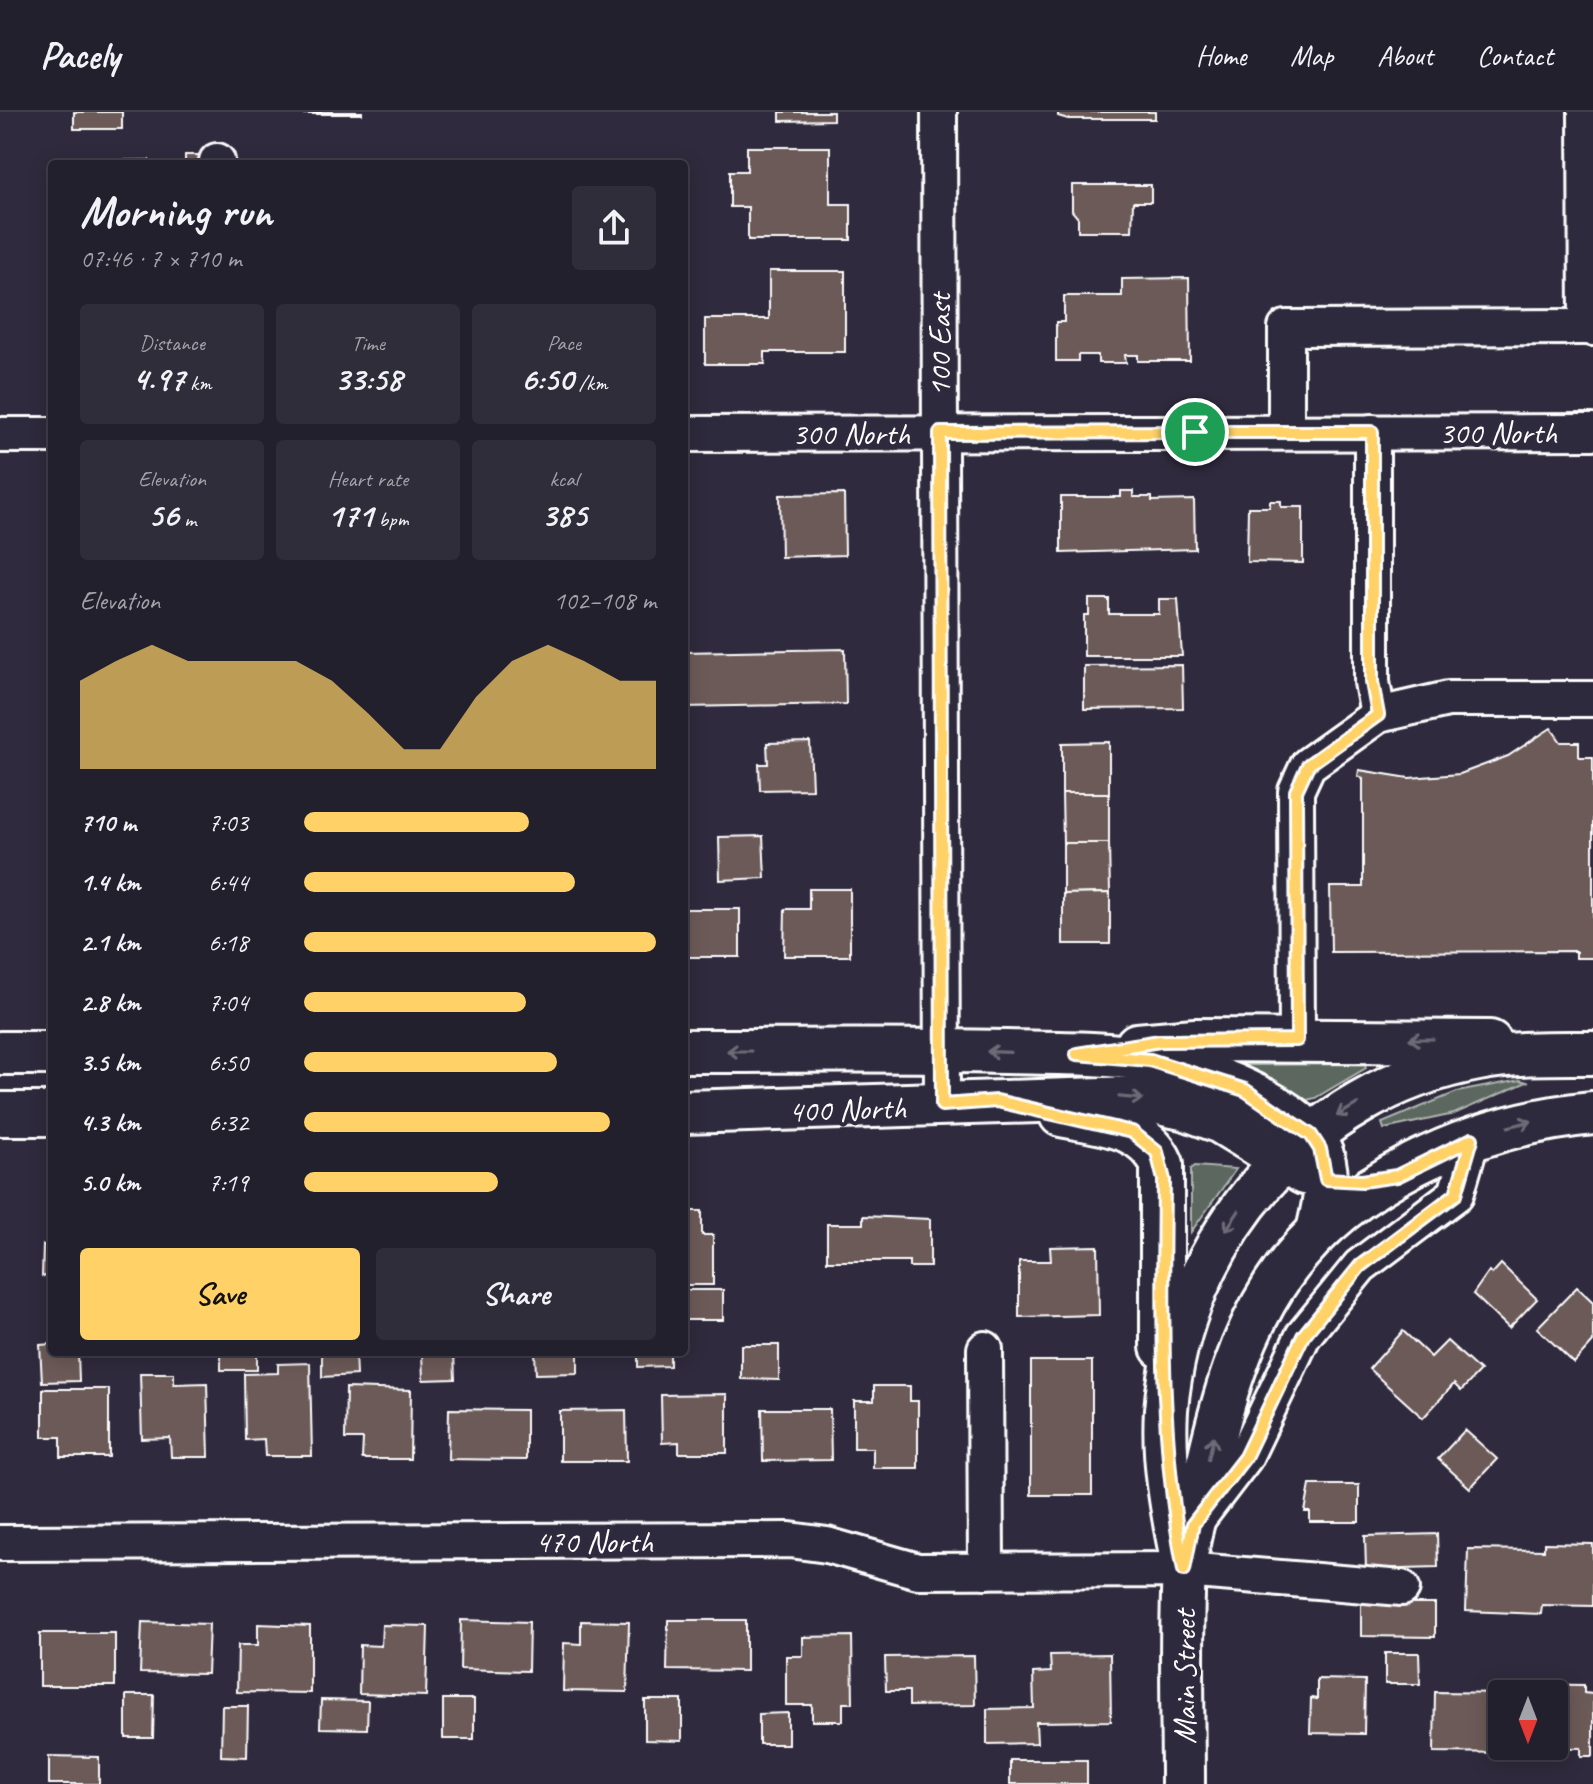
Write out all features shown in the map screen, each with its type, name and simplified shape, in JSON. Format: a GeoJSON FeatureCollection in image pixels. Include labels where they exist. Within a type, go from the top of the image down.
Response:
{"type":"FeatureCollection","features":[{"type":"Feature","properties":{"kind":"main road"},"geometry":{"type":"LineString","coordinates":[[1077,1054],[1160,1041],[1297,1040],[1461,1040],[1574,1053]]}},
{"type":"Feature","properties":{"kind":"main road","name":"400 North"},"geometry":{"type":"LineString","coordinates":[[688,1051],[942,1051],[1077,1054],[1150,1060],[1213,1077],[1275,1107],[1296,1148]]}},
{"type":"Feature","properties":{"kind":"main road"},"geometry":{"type":"LineString","coordinates":[[0,1053],[48,1053]]}},
{"type":"Feature","properties":{"kind":"main road"},"geometry":{"type":"LineString","coordinates":[[1296,1148],[1348,1108],[1408,1079],[1477,1059],[1574,1053]]}},
{"type":"Feature","properties":{"kind":"main road","name":"400 North"},"geometry":{"type":"LineString","coordinates":[[688,1112],[1109,1097],[1162,1102],[1296,1148]]}},
{"type":"Feature","properties":{"kind":"main road"},"geometry":{"type":"LineString","coordinates":[[997,1101],[1122,1128],[1142,1137],[1157,1152],[1164,1180],[1162,1356],[1166,1414]]}},
{"type":"Feature","properties":{"kind":"main road"},"geometry":{"type":"LineString","coordinates":[[1326,1179],[1362,1181],[1397,1176],[1472,1139],[1520,1124],[1593,1113]]}},
{"type":"Feature","properties":{"kind":"main road"},"geometry":{"type":"LineString","coordinates":[[0,1114],[48,1114]]}},
{"type":"Feature","properties":{"kind":"main road"},"geometry":{"type":"LineString","coordinates":[[1296,1148],[1320,1149],[1326,1179],[1318,1231]]}},
{"type":"Feature","properties":{"kind":"main road","name":"Main Street"},"geometry":{"type":"LineString","coordinates":[[1183,1784],[1184,1570],[1168,1478],[1166,1414],[1175,1352],[1197,1284],[1235,1215],[1296,1148]]}},
{"type":"Feature","properties":{"kind":"main road","name":"Main Street"},"geometry":{"type":"LineString","coordinates":[[1184,1570],[1229,1382],[1247,1335],[1274,1286],[1318,1231],[1370,1191],[1397,1176]]}},
{"type":"Feature","properties":{"kind":"street","name":"100 East"},"geometry":{"type":"LineString","coordinates":[[939,112],[942,1105]]}},
{"type":"Feature","properties":{"kind":"street"},"geometry":{"type":"LineString","coordinates":[[1286,432],[1286,328],[1590,327],[1586,112]]}},
{"type":"Feature","properties":{"kind":"street"},"geometry":{"type":"LineString","coordinates":[[1372,432],[1372,682],[1378,715]]}},
{"type":"Feature","properties":{"kind":"street","name":"300 North"},"geometry":{"type":"LineString","coordinates":[[688,434],[1593,432]]}},
{"type":"Feature","properties":{"kind":"street"},"geometry":{"type":"LineString","coordinates":[[0,435],[48,435]]}},
{"type":"Feature","properties":{"kind":"street"},"geometry":{"type":"LineString","coordinates":[[1297,1040],[1296,791],[1308,765],[1378,715],[1448,699],[1593,699]]}},
{"type":"Feature","properties":{"kind":"street"},"geometry":{"type":"LineString","coordinates":[[1193,1524],[1245,1457],[1303,1336],[1360,1266],[1456,1194],[1472,1139]]}},
{"type":"Feature","properties":{"kind":"street"},"geometry":{"type":"LineString","coordinates":[[985,1349],[986,1571]]}},
{"type":"Feature","properties":{"kind":"street","name":"470 North"},"geometry":{"type":"LineString","coordinates":[[0,1543],[790,1540],[827,1545],[918,1571],[1184,1570],[1402,1588]]}},
{"type":"Feature","properties":{"kind":"green space"},"geometry":{"type":"Polygon","coordinates":[[[1365,1064],[1366,1068],[1315,1098],[1299,1102],[1244,1069],[1244,1065],[1365,1064]]]}},
{"type":"Feature","properties":{"kind":"green space"},"geometry":{"type":"Polygon","coordinates":[[[1520,1080],[1527,1082],[1454,1114],[1384,1129],[1382,1123],[1457,1092],[1520,1080]]]}},
{"type":"Feature","properties":{"kind":"green space"},"geometry":{"type":"Polygon","coordinates":[[[1195,1166],[1236,1169],[1191,1232],[1191,1169],[1195,1166]]]}},
{"type":"Feature","properties":{"kind":"building"},"geometry":{"type":"Polygon","coordinates":[[[74,112],[122,112],[122,129],[74,129],[74,112]]]}},
{"type":"Feature","properties":{"kind":"building"},"geometry":{"type":"Polygon","coordinates":[[[362,112],[362,114],[293,114],[362,112]]]}},
{"type":"Feature","properties":{"kind":"building"},"geometry":{"type":"Polygon","coordinates":[[[780,112],[833,112],[833,120],[780,121],[780,112]]]}},
{"type":"Feature","properties":{"kind":"building"},"geometry":{"type":"Polygon","coordinates":[[[1058,112],[1155,112],[1155,119],[1068,119],[1058,116],[1058,112]]]}},
{"type":"Feature","properties":{"kind":"building"},"geometry":{"type":"Polygon","coordinates":[[[747,147],[830,147],[830,204],[851,204],[851,240],[748,240],[748,207],[730,207],[730,171],[747,171],[747,147]]]}},
{"type":"Feature","properties":{"kind":"building"},"geometry":{"type":"Polygon","coordinates":[[[185,155],[212,155],[212,160],[185,160],[185,155]]]}},
{"type":"Feature","properties":{"kind":"building"},"geometry":{"type":"Polygon","coordinates":[[[1072,185],[1151,185],[1151,202],[1133,202],[1132,231],[1078,231],[1078,218],[1072,211],[1072,185]]]}},
{"type":"Feature","properties":{"kind":"building"},"geometry":{"type":"Polygon","coordinates":[[[769,271],[845,271],[845,352],[765,352],[765,364],[705,364],[705,319],[769,319],[769,271]]]}},
{"type":"Feature","properties":{"kind":"building"},"geometry":{"type":"Polygon","coordinates":[[[1189,278],[1190,361],[1138,361],[1138,355],[1125,355],[1126,363],[1098,363],[1098,355],[1078,355],[1078,361],[1056,361],[1056,322],[1064,322],[1064,296],[1122,296],[1122,279],[1189,278]]]}},
{"type":"Feature","properties":{"kind":"building"},"geometry":{"type":"Polygon","coordinates":[[[1121,491],[1133,491],[1133,497],[1152,497],[1152,501],[1194,500],[1195,549],[1061,553],[1061,497],[1121,497],[1121,491]]]}},
{"type":"Feature","properties":{"kind":"building"},"geometry":{"type":"Polygon","coordinates":[[[844,494],[845,555],[781,557],[780,495],[844,494]]]}},
{"type":"Feature","properties":{"kind":"building"},"geometry":{"type":"Polygon","coordinates":[[[1270,501],[1281,501],[1281,507],[1303,507],[1303,563],[1247,562],[1248,507],[1270,507],[1270,501]]]}},
{"type":"Feature","properties":{"kind":"building"},"geometry":{"type":"Polygon","coordinates":[[[1089,599],[1109,599],[1109,614],[1159,614],[1159,599],[1178,599],[1182,656],[1084,656],[1084,615],[1089,615],[1089,599]]]}},
{"type":"Feature","properties":{"kind":"building"},"geometry":{"type":"Polygon","coordinates":[[[845,649],[846,704],[688,707],[688,652],[845,649]]]}},
{"type":"Feature","properties":{"kind":"building"},"geometry":{"type":"Polygon","coordinates":[[[1182,665],[1183,708],[1084,709],[1084,666],[1182,665]]]}},
{"type":"Feature","properties":{"kind":"building"},"geometry":{"type":"Polygon","coordinates":[[[1551,728],[1561,742],[1579,742],[1579,757],[1593,757],[1593,958],[1576,958],[1576,951],[1331,952],[1330,887],[1363,887],[1363,778],[1358,776],[1359,770],[1409,778],[1460,774],[1508,756],[1551,728]]]}},
{"type":"Feature","properties":{"kind":"building"},"geometry":{"type":"Polygon","coordinates":[[[810,742],[812,789],[760,790],[759,764],[768,764],[767,743],[810,742]]]}},
{"type":"Feature","properties":{"kind":"building"},"geometry":{"type":"Polygon","coordinates":[[[1109,742],[1109,793],[1062,793],[1062,743],[1109,742]]]}},
{"type":"Feature","properties":{"kind":"building"},"geometry":{"type":"Polygon","coordinates":[[[1062,793],[1109,793],[1109,843],[1063,843],[1062,793]]]}},
{"type":"Feature","properties":{"kind":"building"},"geometry":{"type":"Polygon","coordinates":[[[763,836],[765,878],[720,880],[719,837],[763,836]]]}},
{"type":"Feature","properties":{"kind":"building"},"geometry":{"type":"Polygon","coordinates":[[[1063,843],[1109,843],[1110,893],[1063,894],[1063,843]]]}},
{"type":"Feature","properties":{"kind":"building"},"geometry":{"type":"Polygon","coordinates":[[[809,889],[850,889],[850,956],[784,956],[785,909],[809,909],[809,889]]]}},
{"type":"Feature","properties":{"kind":"building"},"geometry":{"type":"Polygon","coordinates":[[[1110,893],[1110,944],[1063,944],[1063,894],[1110,893]]]}},
{"type":"Feature","properties":{"kind":"building"},"geometry":{"type":"Polygon","coordinates":[[[688,909],[740,909],[740,957],[688,957],[688,909]]]}},
{"type":"Feature","properties":{"kind":"building"},"geometry":{"type":"Polygon","coordinates":[[[688,1211],[702,1211],[702,1235],[713,1235],[713,1285],[688,1285],[688,1211]]]}},
{"type":"Feature","properties":{"kind":"building"},"geometry":{"type":"Polygon","coordinates":[[[863,1216],[930,1219],[930,1267],[909,1267],[909,1261],[827,1261],[827,1224],[863,1224],[863,1216]]]}},
{"type":"Feature","properties":{"kind":"building"},"geometry":{"type":"Polygon","coordinates":[[[43,1245],[48,1246],[48,1277],[42,1276],[43,1245]]]}},
{"type":"Feature","properties":{"kind":"building"},"geometry":{"type":"Polygon","coordinates":[[[1098,1246],[1099,1315],[1019,1317],[1019,1261],[1051,1261],[1050,1247],[1098,1246]]]}},
{"type":"Feature","properties":{"kind":"building"},"geometry":{"type":"Polygon","coordinates":[[[1501,1264],[1537,1299],[1509,1328],[1473,1294],[1489,1271],[1492,1274],[1501,1264]]]}},
{"type":"Feature","properties":{"kind":"building"},"geometry":{"type":"Polygon","coordinates":[[[1577,1287],[1593,1302],[1593,1342],[1574,1363],[1537,1328],[1577,1287]]]}},
{"type":"Feature","properties":{"kind":"building"},"geometry":{"type":"Polygon","coordinates":[[[688,1290],[723,1290],[723,1320],[688,1320],[688,1290]]]}},
{"type":"Feature","properties":{"kind":"building"},"geometry":{"type":"Polygon","coordinates":[[[1403,1331],[1431,1357],[1447,1341],[1480,1371],[1461,1391],[1454,1384],[1423,1418],[1369,1369],[1403,1331]]]}},
{"type":"Feature","properties":{"kind":"building"},"geometry":{"type":"Polygon","coordinates":[[[48,1344],[48,1356],[78,1356],[79,1381],[42,1382],[40,1345],[48,1344]]]}},
{"type":"Feature","properties":{"kind":"building"},"geometry":{"type":"Polygon","coordinates":[[[741,1345],[779,1345],[779,1380],[741,1379],[741,1345]]]}},
{"type":"Feature","properties":{"kind":"building"},"geometry":{"type":"Polygon","coordinates":[[[221,1356],[257,1356],[257,1370],[221,1370],[221,1356]]]}},
{"type":"Feature","properties":{"kind":"building"},"geometry":{"type":"Polygon","coordinates":[[[322,1356],[355,1356],[356,1375],[322,1377],[322,1356]]]}},
{"type":"Feature","properties":{"kind":"building"},"geometry":{"type":"Polygon","coordinates":[[[422,1356],[454,1356],[455,1379],[423,1380],[422,1356]]]}},
{"type":"Feature","properties":{"kind":"building"},"geometry":{"type":"Polygon","coordinates":[[[535,1356],[578,1356],[578,1373],[536,1374],[535,1356]]]}},
{"type":"Feature","properties":{"kind":"building"},"geometry":{"type":"Polygon","coordinates":[[[638,1356],[670,1356],[670,1366],[638,1367],[638,1356]]]}},
{"type":"Feature","properties":{"kind":"building"},"geometry":{"type":"Polygon","coordinates":[[[1031,1361],[1092,1361],[1092,1495],[1031,1495],[1031,1361]]]}},
{"type":"Feature","properties":{"kind":"building"},"geometry":{"type":"Polygon","coordinates":[[[310,1363],[312,1456],[265,1456],[264,1439],[245,1440],[244,1374],[278,1373],[278,1364],[310,1363]]]}},
{"type":"Feature","properties":{"kind":"building"},"geometry":{"type":"Polygon","coordinates":[[[140,1373],[174,1373],[174,1384],[207,1383],[209,1457],[171,1457],[170,1438],[142,1439],[140,1373]]]}},
{"type":"Feature","properties":{"kind":"building"},"geometry":{"type":"Polygon","coordinates":[[[874,1386],[910,1386],[910,1401],[918,1401],[918,1468],[873,1468],[873,1448],[854,1448],[854,1401],[874,1401],[874,1386]]]}},
{"type":"Feature","properties":{"kind":"building"},"geometry":{"type":"Polygon","coordinates":[[[346,1388],[411,1390],[410,1459],[362,1459],[363,1439],[345,1439],[346,1388]]]}},
{"type":"Feature","properties":{"kind":"building"},"geometry":{"type":"Polygon","coordinates":[[[43,1389],[109,1389],[109,1457],[61,1457],[61,1437],[43,1437],[43,1389]]]}},
{"type":"Feature","properties":{"kind":"building"},"geometry":{"type":"Polygon","coordinates":[[[727,1394],[727,1453],[679,1453],[679,1442],[662,1443],[661,1395],[727,1394]]]}},
{"type":"Feature","properties":{"kind":"building"},"geometry":{"type":"Polygon","coordinates":[[[449,1409],[526,1410],[526,1460],[448,1459],[449,1409]]]}},
{"type":"Feature","properties":{"kind":"building"},"geometry":{"type":"Polygon","coordinates":[[[762,1409],[830,1409],[831,1460],[763,1461],[762,1409]]]}},
{"type":"Feature","properties":{"kind":"building"},"geometry":{"type":"Polygon","coordinates":[[[626,1410],[627,1461],[560,1461],[560,1411],[626,1410]]]}},
{"type":"Feature","properties":{"kind":"building"},"geometry":{"type":"Polygon","coordinates":[[[1465,1430],[1497,1459],[1470,1488],[1438,1459],[1465,1430]]]}},
{"type":"Feature","properties":{"kind":"building"},"geometry":{"type":"Polygon","coordinates":[[[1310,1485],[1359,1485],[1359,1522],[1310,1522],[1310,1512],[1305,1512],[1310,1485]]]}},
{"type":"Feature","properties":{"kind":"building"},"geometry":{"type":"Polygon","coordinates":[[[1437,1534],[1438,1567],[1366,1569],[1365,1536],[1437,1534]]]}},
{"type":"Feature","properties":{"kind":"building"},"geometry":{"type":"Polygon","coordinates":[[[1544,1543],[1593,1544],[1593,1606],[1542,1605],[1541,1614],[1466,1611],[1468,1549],[1544,1550],[1544,1543]]]}},
{"type":"Feature","properties":{"kind":"building"},"geometry":{"type":"Polygon","coordinates":[[[1361,1604],[1435,1604],[1435,1637],[1361,1636],[1361,1604]]]}},
{"type":"Feature","properties":{"kind":"building"},"geometry":{"type":"Polygon","coordinates":[[[461,1620],[529,1622],[528,1671],[460,1669],[461,1620]]]}},
{"type":"Feature","properties":{"kind":"building"},"geometry":{"type":"Polygon","coordinates":[[[668,1620],[746,1620],[746,1671],[667,1670],[668,1620]]]}},
{"type":"Feature","properties":{"kind":"building"},"geometry":{"type":"Polygon","coordinates":[[[581,1621],[629,1622],[627,1692],[563,1691],[564,1643],[581,1644],[581,1621]]]}},
{"type":"Feature","properties":{"kind":"building"},"geometry":{"type":"Polygon","coordinates":[[[142,1622],[209,1624],[207,1674],[140,1673],[142,1622]]]}},
{"type":"Feature","properties":{"kind":"building"},"geometry":{"type":"Polygon","coordinates":[[[258,1624],[310,1626],[310,1693],[237,1692],[238,1645],[258,1645],[258,1624]]]}},
{"type":"Feature","properties":{"kind":"building"},"geometry":{"type":"Polygon","coordinates":[[[382,1625],[428,1626],[426,1696],[359,1694],[360,1645],[381,1646],[382,1625]]]}},
{"type":"Feature","properties":{"kind":"building"},"geometry":{"type":"Polygon","coordinates":[[[40,1633],[115,1633],[115,1686],[40,1686],[40,1633]]]}},
{"type":"Feature","properties":{"kind":"building"},"geometry":{"type":"Polygon","coordinates":[[[852,1636],[853,1703],[843,1703],[843,1721],[812,1721],[812,1705],[786,1705],[786,1656],[803,1656],[803,1637],[852,1636]]]}},
{"type":"Feature","properties":{"kind":"building"},"geometry":{"type":"Polygon","coordinates":[[[1385,1653],[1419,1653],[1420,1684],[1385,1684],[1385,1653]]]}},
{"type":"Feature","properties":{"kind":"building"},"geometry":{"type":"Polygon","coordinates":[[[1110,1654],[1111,1721],[1036,1722],[1037,1743],[987,1744],[987,1709],[1034,1708],[1033,1673],[1051,1672],[1050,1655],[1110,1654]]]}},
{"type":"Feature","properties":{"kind":"building"},"geometry":{"type":"Polygon","coordinates":[[[974,1656],[975,1705],[909,1706],[909,1691],[886,1691],[885,1657],[974,1656]]]}},
{"type":"Feature","properties":{"kind":"building"},"geometry":{"type":"Polygon","coordinates":[[[1317,1679],[1365,1680],[1364,1734],[1310,1733],[1311,1698],[1317,1699],[1317,1679]]]}},
{"type":"Feature","properties":{"kind":"building"},"geometry":{"type":"Polygon","coordinates":[[[1568,1685],[1584,1685],[1584,1693],[1593,1694],[1593,1756],[1581,1756],[1581,1748],[1568,1748],[1568,1685]]]}},
{"type":"Feature","properties":{"kind":"building"},"geometry":{"type":"Polygon","coordinates":[[[1435,1692],[1488,1693],[1488,1753],[1434,1752],[1435,1692]]]}},
{"type":"Feature","properties":{"kind":"building"},"geometry":{"type":"Polygon","coordinates":[[[126,1695],[154,1695],[153,1738],[126,1738],[126,1695]]]}},
{"type":"Feature","properties":{"kind":"building"},"geometry":{"type":"Polygon","coordinates":[[[443,1699],[474,1699],[474,1739],[443,1739],[443,1699]]]}},
{"type":"Feature","properties":{"kind":"building"},"geometry":{"type":"Polygon","coordinates":[[[321,1700],[368,1701],[367,1729],[320,1728],[321,1700]]]}},
{"type":"Feature","properties":{"kind":"building"},"geometry":{"type":"Polygon","coordinates":[[[645,1700],[682,1700],[682,1741],[645,1740],[645,1700]]]}},
{"type":"Feature","properties":{"kind":"building"},"geometry":{"type":"Polygon","coordinates":[[[222,1706],[248,1706],[247,1757],[221,1756],[222,1706]]]}},
{"type":"Feature","properties":{"kind":"building"},"geometry":{"type":"Polygon","coordinates":[[[788,1713],[788,1744],[759,1744],[759,1714],[788,1713]]]}},
{"type":"Feature","properties":{"kind":"building"},"geometry":{"type":"Polygon","coordinates":[[[49,1756],[99,1757],[99,1784],[49,1784],[49,1756]]]}},
{"type":"Feature","properties":{"kind":"building"},"geometry":{"type":"Polygon","coordinates":[[[1010,1760],[1087,1760],[1087,1784],[1010,1784],[1010,1760]]]}},
{"type":"Feature","properties":{"kind":"route"},"geometry":{"type":"LineString","coordinates":[[1195,432],[1372,432],[1372,682],[1378,715],[1308,765],[1296,791],[1297,1040],[1160,1041],[1077,1054],[1150,1060],[1213,1077],[1245,1090],[1275,1107],[1311,1135],[1320,1149],[1326,1179],[1362,1181],[1397,1176],[1423,1160],[1472,1139],[1456,1194],[1360,1266],[1329,1300],[1303,1336],[1281,1376],[1245,1457],[1193,1524],[1184,1570],[1168,1478],[1162,1356],[1164,1180],[1157,1152],[1142,1137],[1122,1128],[997,1101],[942,1105],[940,433],[1195,432]]}}]}
